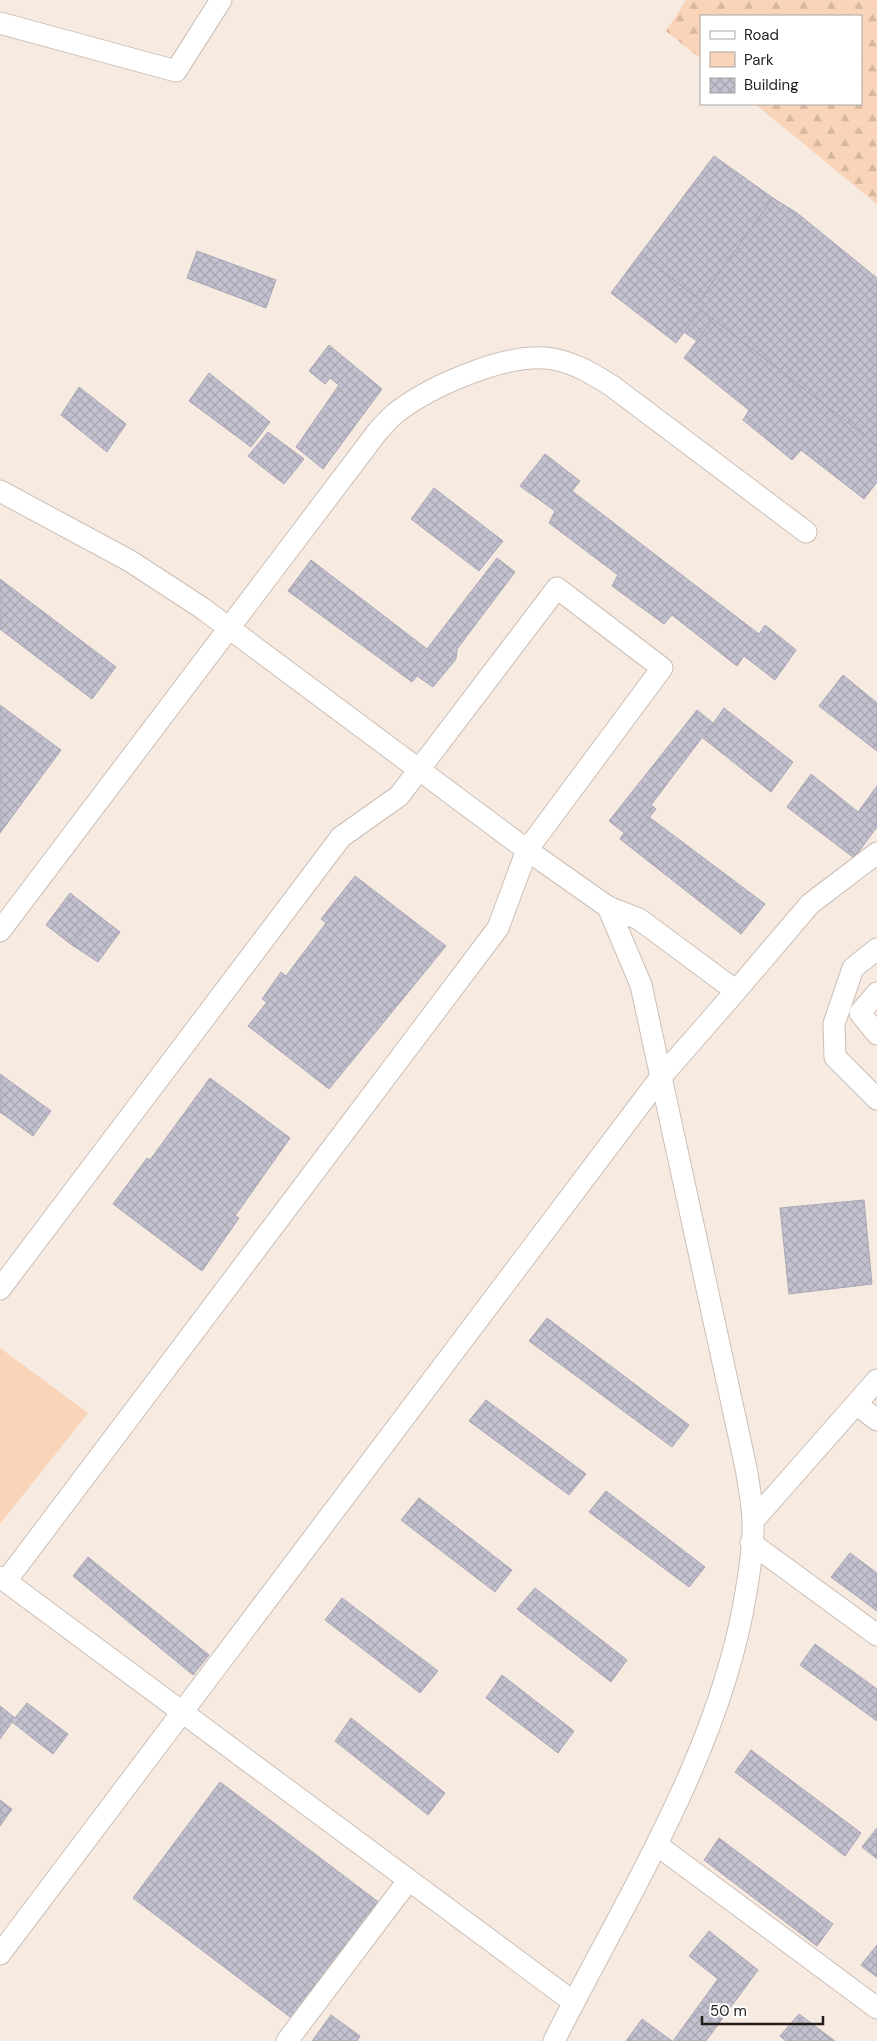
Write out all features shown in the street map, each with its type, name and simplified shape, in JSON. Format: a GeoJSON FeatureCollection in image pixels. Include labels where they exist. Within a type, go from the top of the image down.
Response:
{"type":"FeatureCollection","features":[{"type":"Feature","properties":{"kind":"street"},"geometry":{"type":"LineString","coordinates":[[0,23],[176,72],[220,0]]}},
{"type":"Feature","properties":{"kind":"street"},"geometry":{"type":"LineString","coordinates":[[0,931],[378,431],[395,414],[431,390],[484,368],[526,360],[551,359],[578,366],[612,386],[806,532]]}},
{"type":"Feature","properties":{"kind":"street"},"geometry":{"type":"LineString","coordinates":[[0,491],[130,561],[228,627],[527,850],[608,907],[638,919],[736,991]]}},
{"type":"Feature","properties":{"kind":"street"},"geometry":{"type":"LineString","coordinates":[[0,1289],[341,837],[399,796],[557,588],[662,668],[527,850],[498,928],[3,1579],[572,2001]]}},
{"type":"Feature","properties":{"kind":"street"},"geometry":{"type":"LineString","coordinates":[[0,1954],[660,1078],[810,904],[877,852]]}},
{"type":"Feature","properties":{"kind":"street"},"geometry":{"type":"LineString","coordinates":[[563,2037],[572,2001],[657,1845],[715,1712],[742,1617],[752,1543],[753,1521],[746,1468],[734,1404],[660,1078],[641,985],[608,907]]}},
{"type":"Feature","properties":{"kind":"street"},"geometry":{"type":"LineString","coordinates":[[877,949],[853,968],[834,1024],[835,1056],[877,1100]]}},
{"type":"Feature","properties":{"kind":"street"},"geometry":{"type":"LineString","coordinates":[[877,993],[860,1013],[877,1034]]}},
{"type":"Feature","properties":{"kind":"street"},"geometry":{"type":"LineString","coordinates":[[753,1521],[877,1380]]}},
{"type":"Feature","properties":{"kind":"street"},"geometry":{"type":"LineString","coordinates":[[856,1404],[877,1420]]}},
{"type":"Feature","properties":{"kind":"street"},"geometry":{"type":"LineString","coordinates":[[752,1543],[877,1635]]}},
{"type":"Feature","properties":{"kind":"street"},"geometry":{"type":"LineString","coordinates":[[657,1845],[877,2008]]}},
{"type":"Feature","properties":{"kind":"street"},"geometry":{"type":"LineString","coordinates":[[287,2041],[408,1881]]}},
{"type":"Feature","properties":{"kind":"green space"},"geometry":{"type":"Polygon","coordinates":[[[686,0],[877,0],[877,204],[756,105],[862,105],[862,15],[700,15],[700,58],[666,31],[686,0]]]}},
{"type":"Feature","properties":{"kind":"green space"},"geometry":{"type":"Polygon","coordinates":[[[0,1348],[88,1413],[0,1524],[0,1348]]]}},
{"type":"Feature","properties":{"kind":"building"},"geometry":{"type":"Polygon","coordinates":[[[714,156],[773,198],[700,300],[640,254],[714,156]]]}},
{"type":"Feature","properties":{"kind":"building"},"geometry":{"type":"Polygon","coordinates":[[[773,198],[797,213],[877,278],[877,445],[701,310],[700,300],[773,198]]]}},
{"type":"Feature","properties":{"kind":"building"},"geometry":{"type":"Polygon","coordinates":[[[197,251],[276,280],[266,308],[187,278],[197,251]]]}},
{"type":"Feature","properties":{"kind":"building"},"geometry":{"type":"Polygon","coordinates":[[[640,254],[705,304],[676,343],[611,293],[640,254]]]}},
{"type":"Feature","properties":{"kind":"building"},"geometry":{"type":"Polygon","coordinates":[[[701,310],[713,319],[697,341],[684,332],[701,310]]]}},
{"type":"Feature","properties":{"kind":"building"},"geometry":{"type":"Polygon","coordinates":[[[713,319],[877,445],[877,482],[864,499],[801,450],[792,460],[743,420],[749,410],[684,358],[713,319]]]}},
{"type":"Feature","properties":{"kind":"building"},"geometry":{"type":"Polygon","coordinates":[[[329,345],[382,389],[323,469],[296,447],[339,385],[330,378],[325,384],[309,371],[329,345]]]}},
{"type":"Feature","properties":{"kind":"building"},"geometry":{"type":"Polygon","coordinates":[[[209,373],[270,422],[251,447],[189,401],[209,373]]]}},
{"type":"Feature","properties":{"kind":"building"},"geometry":{"type":"Polygon","coordinates":[[[79,387],[126,424],[107,452],[61,415],[79,387]]]}},
{"type":"Feature","properties":{"kind":"building"},"geometry":{"type":"Polygon","coordinates":[[[268,432],[304,459],[284,484],[248,456],[268,432]]]}},
{"type":"Feature","properties":{"kind":"building"},"geometry":{"type":"Polygon","coordinates":[[[545,454],[580,481],[572,491],[759,634],[765,625],[796,650],[775,680],[744,656],[737,666],[672,615],[664,624],[612,586],[618,575],[549,523],[555,511],[520,486],[545,454]]]}},
{"type":"Feature","properties":{"kind":"building"},"geometry":{"type":"Polygon","coordinates":[[[434,488],[503,541],[479,571],[411,519],[434,488]]]}},
{"type":"Feature","properties":{"kind":"building"},"geometry":{"type":"Polygon","coordinates":[[[497,558],[515,572],[457,649],[456,659],[433,687],[417,676],[412,682],[288,591],[311,560],[427,649],[497,558]]]}},
{"type":"Feature","properties":{"kind":"building"},"geometry":{"type":"Polygon","coordinates":[[[0,579],[116,667],[92,699],[0,629],[0,579]]]}},
{"type":"Feature","properties":{"kind":"building"},"geometry":{"type":"Polygon","coordinates":[[[843,675],[877,703],[877,751],[819,706],[843,675]]]}},
{"type":"Feature","properties":{"kind":"building"},"geometry":{"type":"Polygon","coordinates":[[[0,705],[61,750],[0,833],[0,705]]]}},
{"type":"Feature","properties":{"kind":"building"},"geometry":{"type":"Polygon","coordinates":[[[724,708],[793,762],[771,792],[703,738],[724,708]]]}},
{"type":"Feature","properties":{"kind":"building"},"geometry":{"type":"Polygon","coordinates":[[[697,710],[713,723],[651,805],[656,809],[632,839],[609,821],[697,710]]]}},
{"type":"Feature","properties":{"kind":"building"},"geometry":{"type":"Polygon","coordinates":[[[811,774],[858,812],[877,786],[877,827],[854,858],[787,807],[811,774]]]}},
{"type":"Feature","properties":{"kind":"building"},"geometry":{"type":"Polygon","coordinates":[[[649,817],[765,904],[741,934],[620,839],[624,833],[632,839],[649,817]]]}},
{"type":"Feature","properties":{"kind":"building"},"geometry":{"type":"Polygon","coordinates":[[[355,876],[446,946],[329,1089],[248,1026],[267,1002],[262,999],[281,972],[286,976],[326,923],[321,919],[355,876]]]}},
{"type":"Feature","properties":{"kind":"building"},"geometry":{"type":"Polygon","coordinates":[[[70,893],[94,912],[72,945],[46,925],[70,893]]]}},
{"type":"Feature","properties":{"kind":"building"},"geometry":{"type":"Polygon","coordinates":[[[94,912],[120,932],[98,962],[72,945],[94,912]]]}},
{"type":"Feature","properties":{"kind":"building"},"geometry":{"type":"Polygon","coordinates":[[[0,1074],[51,1111],[33,1136],[0,1112],[0,1074]]]}},
{"type":"Feature","properties":{"kind":"building"},"geometry":{"type":"Polygon","coordinates":[[[210,1078],[290,1138],[235,1216],[239,1218],[202,1271],[113,1204],[147,1158],[150,1160],[210,1078]]]}},
{"type":"Feature","properties":{"kind":"building"},"geometry":{"type":"Polygon","coordinates":[[[864,1200],[872,1284],[789,1294],[780,1208],[864,1200]]]}},
{"type":"Feature","properties":{"kind":"building"},"geometry":{"type":"Polygon","coordinates":[[[547,1318],[689,1425],[672,1447],[529,1341],[547,1318]]]}},
{"type":"Feature","properties":{"kind":"building"},"geometry":{"type":"Polygon","coordinates":[[[486,1400],[586,1474],[569,1495],[469,1421],[486,1400]]]}},
{"type":"Feature","properties":{"kind":"building"},"geometry":{"type":"Polygon","coordinates":[[[606,1491],[705,1567],[689,1587],[589,1512],[606,1491]]]}},
{"type":"Feature","properties":{"kind":"building"},"geometry":{"type":"Polygon","coordinates":[[[419,1498],[512,1570],[495,1592],[401,1520],[419,1498]]]}},
{"type":"Feature","properties":{"kind":"building"},"geometry":{"type":"Polygon","coordinates":[[[850,1553],[877,1573],[877,1611],[831,1577],[850,1553]]]}},
{"type":"Feature","properties":{"kind":"building"},"geometry":{"type":"Polygon","coordinates":[[[88,1557],[209,1655],[193,1675],[73,1576],[88,1557]]]}},
{"type":"Feature","properties":{"kind":"building"},"geometry":{"type":"Polygon","coordinates":[[[535,1588],[627,1660],[611,1682],[517,1609],[535,1588]]]}},
{"type":"Feature","properties":{"kind":"building"},"geometry":{"type":"Polygon","coordinates":[[[342,1598],[438,1671],[420,1693],[325,1620],[342,1598]]]}},
{"type":"Feature","properties":{"kind":"building"},"geometry":{"type":"Polygon","coordinates":[[[815,1644],[877,1689],[877,1721],[800,1665],[815,1644]]]}},
{"type":"Feature","properties":{"kind":"building"},"geometry":{"type":"Polygon","coordinates":[[[502,1675],[574,1731],[558,1753],[486,1698],[502,1675]]]}},
{"type":"Feature","properties":{"kind":"building"},"geometry":{"type":"Polygon","coordinates":[[[27,1703],[68,1734],[53,1754],[12,1722],[0,1739],[0,1706],[15,1718],[27,1703]]]}},
{"type":"Feature","properties":{"kind":"building"},"geometry":{"type":"Polygon","coordinates":[[[351,1718],[445,1793],[428,1815],[335,1741],[351,1718]]]}},
{"type":"Feature","properties":{"kind":"building"},"geometry":{"type":"Polygon","coordinates":[[[751,1750],[861,1833],[845,1856],[735,1772],[751,1750]]]}},
{"type":"Feature","properties":{"kind":"building"},"geometry":{"type":"Polygon","coordinates":[[[220,1782],[381,1904],[294,2020],[133,1898],[220,1782]]]}},
{"type":"Feature","properties":{"kind":"building"},"geometry":{"type":"Polygon","coordinates":[[[0,1800],[12,1809],[0,1826],[0,1800]]]}},
{"type":"Feature","properties":{"kind":"building"},"geometry":{"type":"Polygon","coordinates":[[[877,1828],[877,1859],[862,1847],[877,1828]]]}},
{"type":"Feature","properties":{"kind":"building"},"geometry":{"type":"Polygon","coordinates":[[[719,1838],[833,1924],[817,1946],[704,1860],[719,1838]]]}},
{"type":"Feature","properties":{"kind":"building"},"geometry":{"type":"Polygon","coordinates":[[[709,1931],[758,1970],[706,2041],[673,2041],[718,1979],[689,1956],[709,1931]]]}},
{"type":"Feature","properties":{"kind":"building"},"geometry":{"type":"Polygon","coordinates":[[[877,1945],[877,1977],[861,1965],[877,1945]]]}},
{"type":"Feature","properties":{"kind":"building"},"geometry":{"type":"Polygon","coordinates":[[[799,2014],[835,2041],[786,2041],[780,2036],[799,2014]]]}},
{"type":"Feature","properties":{"kind":"building"},"geometry":{"type":"Polygon","coordinates":[[[331,2015],[360,2036],[357,2041],[312,2041],[331,2015]]]}},
{"type":"Feature","properties":{"kind":"building"},"geometry":{"type":"Polygon","coordinates":[[[642,2019],[672,2041],[626,2041],[642,2019]]]}}]}
